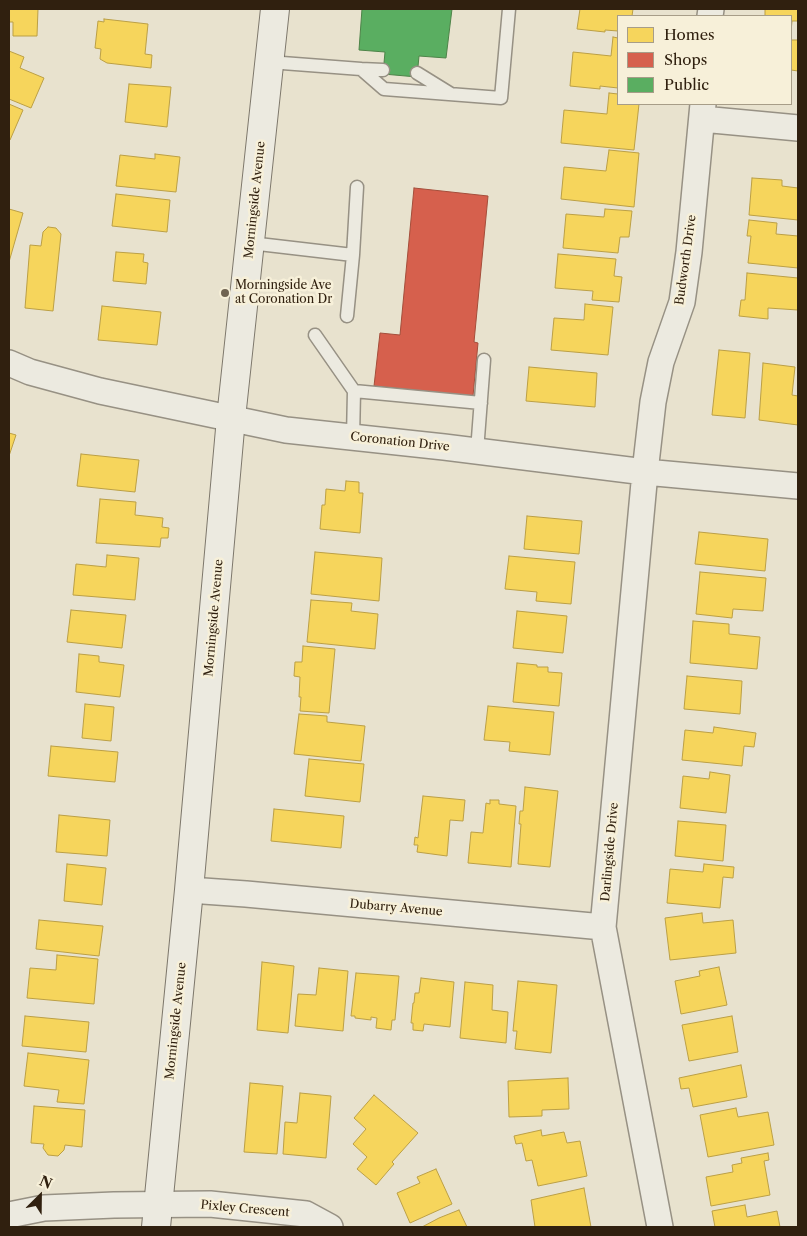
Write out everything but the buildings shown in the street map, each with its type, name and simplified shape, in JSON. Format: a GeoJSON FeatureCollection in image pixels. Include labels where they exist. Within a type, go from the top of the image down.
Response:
{"type":"FeatureCollection","features":[{"type":"Feature","properties":{"kind":"main road","name":"Morningside Avenue"},"geometry":{"type":"LineString","coordinates":[[157,1216],[232,418],[275,9]]}},
{"type":"Feature","properties":{"kind":"street"},"geometry":{"type":"LineString","coordinates":[[702,111],[798,128]]}},
{"type":"Feature","properties":{"kind":"street","name":"Budworth Drive"},"geometry":{"type":"LineString","coordinates":[[645,472],[653,402],[661,362],[682,302],[689,252],[702,111]]}},
{"type":"Feature","properties":{"kind":"street","name":"Coronation Drive"},"geometry":{"type":"LineString","coordinates":[[9,363],[30,372],[100,391],[286,430],[645,472],[798,486]]}},
{"type":"Feature","properties":{"kind":"street","name":"Darlingside Drive"},"geometry":{"type":"LineString","coordinates":[[645,472],[603,927],[660,1227]]}},
{"type":"Feature","properties":{"kind":"street","name":"Dubarry Avenue"},"geometry":{"type":"LineString","coordinates":[[189,890],[256,894],[603,927]]}},
{"type":"Feature","properties":{"kind":"street","name":"Pixley Crescent"},"geometry":{"type":"LineString","coordinates":[[9,1215],[44,1208],[157,1216],[210,1204],[306,1214],[330,1227]]}},
{"type":"Feature","properties":{"kind":"lane"},"geometry":{"type":"LineString","coordinates":[[361,69],[384,89],[501,98],[509,9]]}},
{"type":"Feature","properties":{"kind":"lane"},"geometry":{"type":"LineString","coordinates":[[269,62],[383,70]]}},
{"type":"Feature","properties":{"kind":"lane"},"geometry":{"type":"LineString","coordinates":[[417,72],[452,95]]}},
{"type":"Feature","properties":{"kind":"lane"},"geometry":{"type":"LineString","coordinates":[[347,316],[357,187]]}},
{"type":"Feature","properties":{"kind":"lane"},"geometry":{"type":"LineString","coordinates":[[250,243],[353,255]]}},
{"type":"Feature","properties":{"kind":"lane"},"geometry":{"type":"LineString","coordinates":[[315,335],[354,391],[354,438]]}},
{"type":"Feature","properties":{"kind":"lane"},"geometry":{"type":"LineString","coordinates":[[477,451],[484,360]]}},
{"type":"Feature","properties":{"kind":"lane"},"geometry":{"type":"LineString","coordinates":[[354,391],[481,403]]}},
{"type":"Feature","properties":{"kind":"place","name":"Morningside Ave at Coronation Dr"},"geometry":{"type":"Point","coordinates":[225,293]}}]}
